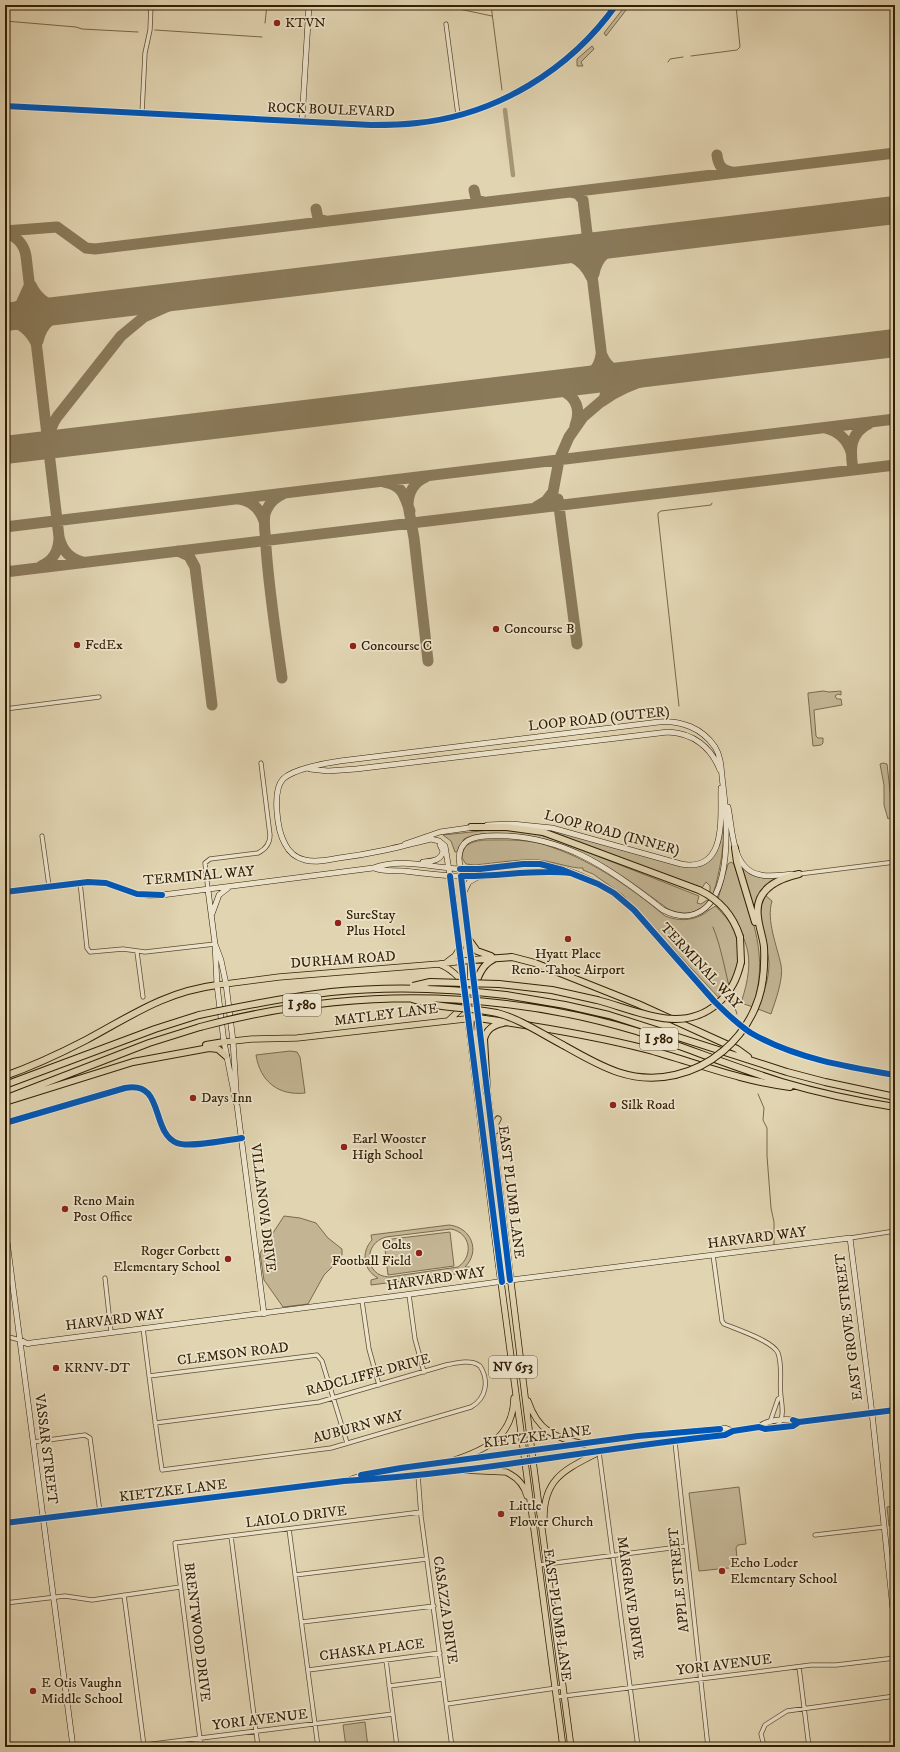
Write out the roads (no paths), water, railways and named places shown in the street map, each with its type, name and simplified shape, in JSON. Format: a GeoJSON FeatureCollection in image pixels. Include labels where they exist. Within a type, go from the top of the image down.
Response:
{"type":"FeatureCollection","features":[{"type":"Feature","properties":{"kind":"highway"},"geometry":{"type":"LineString","coordinates":[[404,988],[430,982],[499,984],[552,990],[597,1000],[668,1020],[683,1020],[695,1018],[710,1010],[726,996],[736,980],[741,962],[742,949],[740,937],[734,920],[716,899],[700,890],[543,832],[506,827],[471,828]]}},
{"type":"Feature","properties":{"kind":"highway"},"geometry":{"type":"LineString","coordinates":[[735,848],[739,867],[764,952]]}},
{"type":"Feature","properties":{"kind":"highway"},"geometry":{"type":"LineString","coordinates":[[407,998],[429,1005],[479,1010],[505,1016],[563,1045],[602,1067],[625,1075],[654,1078],[675,1075],[691,1070],[706,1063],[727,1048],[744,1028],[755,1008],[764,977],[764,952],[757,916],[761,898],[769,887],[776,881],[799,874]]}},
{"type":"Feature","properties":{"kind":"highway"},"geometry":{"type":"LineString","coordinates":[[469,940],[476,951],[497,958]]}},
{"type":"Feature","properties":{"kind":"highway"},"geometry":{"type":"LineString","coordinates":[[471,960],[512,957],[534,963],[638,1004],[737,1049],[752,1060]]}},
{"type":"Feature","properties":{"kind":"highway"},"geometry":{"type":"LineString","coordinates":[[470,1032],[474,1018],[473,1004],[475,990],[481,968],[488,962],[497,958]]}},
{"type":"Feature","properties":{"kind":"highway"},"geometry":{"type":"LineString","coordinates":[[5,1076],[54,1056],[144,1007],[168,996],[217,985]]}},
{"type":"Feature","properties":{"kind":"highway","name":"I 580"},"geometry":{"type":"LineString","coordinates":[[5,1085],[155,1029],[199,1015],[264,1002],[331,992],[404,988],[471,991],[565,1005],[609,1015],[825,1082],[895,1097]]}},
{"type":"Feature","properties":{"kind":"highway","name":"I 580"},"geometry":{"type":"LineString","coordinates":[[5,1101],[149,1043],[200,1027],[258,1012],[310,1004],[362,999],[407,998],[458,999],[556,1011],[612,1024],[809,1090],[842,1098],[895,1107]]}},
{"type":"Feature","properties":{"kind":"highway"},"geometry":{"type":"LineString","coordinates":[[474,1018],[596,1037],[653,1051],[749,1080],[776,1086],[809,1090]]}},
{"type":"Feature","properties":{"kind":"highway"},"geometry":{"type":"LineString","coordinates":[[487,1092],[484,1042],[485,1035],[489,1029],[496,1024],[510,1023]]}},
{"type":"Feature","properties":{"kind":"highway"},"geometry":{"type":"LineString","coordinates":[[5,1101],[160,1054],[224,1042]]}},
{"type":"Feature","properties":{"kind":"highway"},"geometry":{"type":"LineString","coordinates":[[146,1059],[209,1048],[218,1049],[226,1056]]}},
{"type":"Feature","properties":{"kind":"main road"},"geometry":{"type":"LineString","coordinates":[[302,121],[309,5]]}},
{"type":"Feature","properties":{"kind":"main road","name":"ROCK BOULEVARD"},"geometry":{"type":"LineString","coordinates":[[5,106],[371,125],[429,122],[458,115],[501,100],[525,88],[566,60],[584,43],[616,5]]}},
{"type":"Feature","properties":{"kind":"main road","name":"LOOP ROAD (OUTER)"},"geometry":{"type":"LineString","coordinates":[[396,849],[314,861],[300,858],[292,853],[284,844],[281,835],[277,802],[277,791],[280,784],[287,776],[296,771],[340,761],[669,722],[688,725],[709,740],[719,754],[724,788],[727,836],[724,866],[714,900],[705,909],[695,915],[682,916],[666,911],[627,881],[596,862],[560,846],[534,839],[506,836],[471,838],[466,841],[461,848],[460,869]]}},
{"type":"Feature","properties":{"kind":"main road"},"geometry":{"type":"LineString","coordinates":[[307,769],[328,771],[356,769],[668,732],[684,734],[702,744],[712,756],[722,773]]}},
{"type":"Feature","properties":{"kind":"main road","name":"LOOP ROAD (INNER)"},"geometry":{"type":"LineString","coordinates":[[396,849],[414,840],[434,834],[471,828],[501,824],[543,826],[681,864],[695,864],[707,859],[718,845],[722,773]]}},
{"type":"Feature","properties":{"kind":"main road"},"geometry":{"type":"LineString","coordinates":[[724,788],[735,848],[744,865],[756,874],[799,874]]}},
{"type":"Feature","properties":{"kind":"main road"},"geometry":{"type":"LineString","coordinates":[[396,849],[428,840],[436,840],[444,846],[449,868],[466,1002],[474,1018]]}},
{"type":"Feature","properties":{"kind":"main road"},"geometry":{"type":"LineString","coordinates":[[411,863],[433,861],[441,856],[443,851],[441,846],[434,841],[428,840]]}},
{"type":"Feature","properties":{"kind":"main road","name":"TERMINAL WAY"},"geometry":{"type":"LineString","coordinates":[[5,892],[80,882],[106,883],[129,892],[145,895],[208,890],[373,868],[390,864],[411,863],[460,869],[535,864],[555,867],[598,884],[626,903],[725,1013],[750,1032],[778,1046],[806,1056],[842,1065],[895,1075]]}},
{"type":"Feature","properties":{"kind":"main road","name":"TERMINAL WAY"},"geometry":{"type":"LineString","coordinates":[[373,868],[450,876],[479,876],[529,871],[570,873]]}},
{"type":"Feature","properties":{"kind":"main road"},"geometry":{"type":"LineString","coordinates":[[460,869],[475,990],[474,1018]]}},
{"type":"Feature","properties":{"kind":"main road"},"geometry":{"type":"LineString","coordinates":[[464,895],[468,884],[474,878],[479,876]]}},
{"type":"Feature","properties":{"kind":"main road"},"geometry":{"type":"LineString","coordinates":[[212,915],[219,895],[231,886]]}},
{"type":"Feature","properties":{"kind":"main road","name":"VILLANOVA DRIVE"},"geometry":{"type":"LineString","coordinates":[[208,890],[212,915],[217,985],[224,1042],[233,1092],[237,1105]]}},
{"type":"Feature","properties":{"kind":"main road","name":"VILLANOVA DRIVE"},"geometry":{"type":"LineString","coordinates":[[215,944],[222,960],[226,984],[233,1041],[237,1105],[264,1314]]}},
{"type":"Feature","properties":{"kind":"main road"},"geometry":{"type":"LineString","coordinates":[[460,948],[456,956],[441,964],[458,976],[469,993],[473,1004]]}},
{"type":"Feature","properties":{"kind":"main road"},"geometry":{"type":"LineString","coordinates":[[449,1020],[458,1014],[466,1002],[469,993],[471,960]]}},
{"type":"Feature","properties":{"kind":"main road","name":"DURHAM ROAD"},"geometry":{"type":"LineString","coordinates":[[217,985],[279,977],[441,964],[471,960]]}},
{"type":"Feature","properties":{"kind":"main road","name":"MATLEY LANE"},"geometry":{"type":"LineString","coordinates":[[224,1042],[297,1038],[474,1018]]}},
{"type":"Feature","properties":{"kind":"main road","name":"EAST PLUMB LANE"},"geometry":{"type":"LineString","coordinates":[[474,1018],[480,1028],[524,1391],[571,1747]]}},
{"type":"Feature","properties":{"kind":"main road","name":"EAST PLUMB LANE"},"geometry":{"type":"LineString","coordinates":[[470,1032],[523,1452],[563,1747]]}},
{"type":"Feature","properties":{"kind":"main road"},"geometry":{"type":"LineString","coordinates":[[471,1042],[475,1053],[483,1116],[490,1118]]}},
{"type":"Feature","properties":{"kind":"main road"},"geometry":{"type":"LineString","coordinates":[[495,1157],[497,1145],[495,1125],[498,1118]]}},
{"type":"Feature","properties":{"kind":"main road","name":"VASSAR STREET"},"geometry":{"type":"LineString","coordinates":[[5,1226],[42,1519],[54,1597],[73,1747]]}},
{"type":"Feature","properties":{"kind":"main road","name":"HARVARD WAY"},"geometry":{"type":"LineString","coordinates":[[20,1340],[28,1344],[111,1332],[362,1301],[510,1280],[850,1238]]}},
{"type":"Feature","properties":{"kind":"main road","name":"EAST GROVE STREET"},"geometry":{"type":"LineString","coordinates":[[850,1238],[872,1413],[895,1628]]}},
{"type":"Feature","properties":{"kind":"main road"},"geometry":{"type":"LineString","coordinates":[[452,1461],[485,1448],[501,1436],[506,1428],[510,1420],[514,1403],[512,1358]]}},
{"type":"Feature","properties":{"kind":"main road"},"geometry":{"type":"LineString","coordinates":[[524,1391],[532,1412],[549,1433],[562,1439],[584,1444]]}},
{"type":"Feature","properties":{"kind":"main road","name":"KIETZKE LANE"},"geometry":{"type":"LineString","coordinates":[[759,1427],[770,1422],[792,1420],[799,1422],[895,1410]]}},
{"type":"Feature","properties":{"kind":"main road","name":"KIETZKE LANE"},"geometry":{"type":"LineString","coordinates":[[344,1481],[375,1472],[638,1436],[725,1428],[733,1430],[759,1427],[770,1428],[793,1426],[799,1422]]}},
{"type":"Feature","properties":{"kind":"main road","name":"KIETZKE LANE"},"geometry":{"type":"LineString","coordinates":[[5,1523],[344,1481],[418,1475],[533,1461],[725,1435],[733,1430]]}},
{"type":"Feature","properties":{"kind":"main road"},"geometry":{"type":"LineString","coordinates":[[544,1544],[544,1513],[546,1498],[552,1484],[562,1472],[569,1467],[600,1452]]}},
{"type":"Feature","properties":{"kind":"main road"},"geometry":{"type":"LineString","coordinates":[[461,1470],[483,1472],[500,1471],[512,1475],[521,1484],[525,1491],[533,1523]]}},
{"type":"Feature","properties":{"kind":"street"},"geometry":{"type":"LineString","coordinates":[[142,113],[144,53],[150,30],[151,5]]}},
{"type":"Feature","properties":{"kind":"street"},"geometry":{"type":"LineString","coordinates":[[446,24],[458,115]]}},
{"type":"Feature","properties":{"kind":"street"},"geometry":{"type":"LineString","coordinates":[[5,709],[99,697]]}},
{"type":"Feature","properties":{"kind":"street"},"geometry":{"type":"LineString","coordinates":[[208,890],[205,863],[210,859],[255,854],[264,850],[269,841],[270,835],[261,763]]}},
{"type":"Feature","properties":{"kind":"street"},"geometry":{"type":"LineString","coordinates":[[42,836],[49,886]]}},
{"type":"Feature","properties":{"kind":"street"},"geometry":{"type":"LineString","coordinates":[[799,874],[895,862]]}},
{"type":"Feature","properties":{"kind":"street"},"geometry":{"type":"LineString","coordinates":[[80,882],[88,951],[94,953],[123,949],[137,952],[215,944]]}},
{"type":"Feature","properties":{"kind":"street"},"geometry":{"type":"LineString","coordinates":[[137,952],[143,997]]}},
{"type":"Feature","properties":{"kind":"street"},"geometry":{"type":"LineString","coordinates":[[5,1123],[125,1088],[135,1087],[143,1090],[151,1096],[166,1133],[176,1142],[186,1145],[242,1138]]}},
{"type":"Feature","properties":{"kind":"street","name":"HARVARD WAY"},"geometry":{"type":"LineString","coordinates":[[850,1238],[895,1232]]}},
{"type":"Feature","properties":{"kind":"street"},"geometry":{"type":"LineString","coordinates":[[713,1255],[721,1320],[724,1324],[772,1346],[778,1353],[781,1378],[781,1421],[780,1424],[770,1428]]}},
{"type":"Feature","properties":{"kind":"street"},"geometry":{"type":"LineString","coordinates":[[104,1278],[111,1332]]}},
{"type":"Feature","properties":{"kind":"street"},"geometry":{"type":"LineString","coordinates":[[409,1294],[415,1339],[424,1372]]}},
{"type":"Feature","properties":{"kind":"street"},"geometry":{"type":"LineString","coordinates":[[362,1301],[369,1349],[379,1385]]}},
{"type":"Feature","properties":{"kind":"street"},"geometry":{"type":"LineString","coordinates":[[143,1328],[155,1423]]}},
{"type":"Feature","properties":{"kind":"street","name":"HARVARD WAY"},"geometry":{"type":"LineString","coordinates":[[5,1336],[20,1340]]}},
{"type":"Feature","properties":{"kind":"street","name":"CLEMSON ROAD"},"geometry":{"type":"LineString","coordinates":[[149,1376],[315,1354],[319,1355],[322,1361],[334,1398]]}},
{"type":"Feature","properties":{"kind":"street","name":"RADCLIFFE DRIVE"},"geometry":{"type":"LineString","coordinates":[[155,1423],[316,1402],[448,1365],[471,1362],[480,1366],[484,1374]]}},
{"type":"Feature","properties":{"kind":"street","name":"AUBURN WAY"},"geometry":{"type":"LineString","coordinates":[[155,1423],[162,1470],[325,1449],[474,1405],[480,1401],[484,1392],[484,1374]]}},
{"type":"Feature","properties":{"kind":"street"},"geometry":{"type":"LineString","coordinates":[[770,1422],[778,1400],[781,1397]]}},
{"type":"Feature","properties":{"kind":"street"},"geometry":{"type":"LineString","coordinates":[[334,1398],[347,1443]]}},
{"type":"Feature","properties":{"kind":"street"},"geometry":{"type":"LineString","coordinates":[[675,1442],[676,1438],[702,1431]]}},
{"type":"Feature","properties":{"kind":"street"},"geometry":{"type":"LineString","coordinates":[[33,1442],[85,1435],[90,1438],[100,1512]]}},
{"type":"Feature","properties":{"kind":"street","name":"APPLE STREET"},"geometry":{"type":"LineString","coordinates":[[675,1442],[708,1747]]}},
{"type":"Feature","properties":{"kind":"street","name":"MARGRAVE DRIVE"},"geometry":{"type":"LineString","coordinates":[[600,1452],[638,1747]]}},
{"type":"Feature","properties":{"kind":"street","name":"CASAZZA DRIVE"},"geometry":{"type":"LineString","coordinates":[[418,1475],[421,1512],[452,1747]]}},
{"type":"Feature","properties":{"kind":"street","name":"LAIOLO DRIVE"},"geometry":{"type":"LineString","coordinates":[[175,1543],[421,1512]]}},
{"type":"Feature","properties":{"kind":"street"},"geometry":{"type":"LineString","coordinates":[[815,1535],[884,1526]]}},
{"type":"Feature","properties":{"kind":"street"},"geometry":{"type":"LineString","coordinates":[[289,1529],[318,1747]]}},
{"type":"Feature","properties":{"kind":"street"},"geometry":{"type":"LineString","coordinates":[[231,1536],[258,1747]]}},
{"type":"Feature","properties":{"kind":"street","name":"BRENTWOOD DRIVE"},"geometry":{"type":"LineString","coordinates":[[175,1543],[201,1747]]}},
{"type":"Feature","properties":{"kind":"street"},"geometry":{"type":"LineString","coordinates":[[538,1564],[686,1546]]}},
{"type":"Feature","properties":{"kind":"street"},"geometry":{"type":"LineString","coordinates":[[296,1575],[427,1559]]}},
{"type":"Feature","properties":{"kind":"street"},"geometry":{"type":"LineString","coordinates":[[5,1603],[65,1596],[92,1600],[180,1587]]}},
{"type":"Feature","properties":{"kind":"street"},"geometry":{"type":"LineString","coordinates":[[124,1595],[144,1746]]}},
{"type":"Feature","properties":{"kind":"street"},"geometry":{"type":"LineString","coordinates":[[302,1622],[434,1606]]}},
{"type":"Feature","properties":{"kind":"street","name":"CHASKA PLACE"},"geometry":{"type":"LineString","coordinates":[[308,1670],[440,1653]]}},
{"type":"Feature","properties":{"kind":"street","name":"YORI AVENUE"},"geometry":{"type":"LineString","coordinates":[[556,1697],[820,1664],[836,1665],[895,1658]]}},
{"type":"Feature","properties":{"kind":"street"},"geometry":{"type":"LineString","coordinates":[[386,1660],[397,1747]]}},
{"type":"Feature","properties":{"kind":"street"},"geometry":{"type":"LineString","coordinates":[[799,1667],[809,1747]]}},
{"type":"Feature","properties":{"kind":"street"},"geometry":{"type":"LineString","coordinates":[[389,1686],[444,1679]]}},
{"type":"Feature","properties":{"kind":"street"},"geometry":{"type":"LineString","coordinates":[[447,1704],[563,1687]]}},
{"type":"Feature","properties":{"kind":"street"},"geometry":{"type":"LineString","coordinates":[[764,1746],[761,1734],[768,1722],[787,1711],[804,1707],[895,1696]]}},
{"type":"Feature","properties":{"kind":"street","name":"YORI AVENUE"},"geometry":{"type":"LineString","coordinates":[[129,1747],[393,1714]]}},
{"type":"Feature","properties":{"kind":"waterway"},"geometry":{"type":"LineString","coordinates":[[265,23],[267,5]]}},
{"type":"Feature","properties":{"kind":"waterway"},"geometry":{"type":"LineString","coordinates":[[491,5],[502,90]]}},
{"type":"Feature","properties":{"kind":"waterway"},"geometry":{"type":"LineString","coordinates":[[691,56],[737,50],[740,47],[736,5]]}},
{"type":"Feature","properties":{"kind":"waterway"},"geometry":{"type":"LineString","coordinates":[[445,6],[492,16]]}},
{"type":"Feature","properties":{"kind":"waterway"},"geometry":{"type":"LineString","coordinates":[[5,21],[76,27],[82,29],[138,32]]}},
{"type":"Feature","properties":{"kind":"waterway"},"geometry":{"type":"LineString","coordinates":[[155,30],[262,37]]}},
{"type":"Feature","properties":{"kind":"waterway"},"geometry":{"type":"LineString","coordinates":[[668,62],[670,59],[683,57]]}},
{"type":"Feature","properties":{"kind":"waterway"},"geometry":{"type":"LineString","coordinates":[[505,110],[513,175]]}},
{"type":"Feature","properties":{"kind":"waterway"},"geometry":{"type":"LineString","coordinates":[[679,706],[658,513],[661,511],[711,505],[712,503]]}},
{"type":"Feature","properties":{"kind":"waterway"},"geometry":{"type":"LineString","coordinates":[[713,927],[729,986]]}},
{"type":"Feature","properties":{"kind":"waterway"},"geometry":{"type":"LineString","coordinates":[[730,993],[737,1014]]}},
{"type":"Feature","properties":{"kind":"waterway"},"geometry":{"type":"LineString","coordinates":[[758,1094],[764,1108],[763,1120],[767,1128],[767,1156],[771,1208],[774,1222],[774,1245]]}},
{"type":"Feature","properties":{"kind":"place","name":"KTVN"},"geometry":{"type":"Point","coordinates":[277,23]}},
{"type":"Feature","properties":{"kind":"place","name":"Concourse B"},"geometry":{"type":"Point","coordinates":[496,629]}},
{"type":"Feature","properties":{"kind":"place","name":"FedEx"},"geometry":{"type":"Point","coordinates":[77,645]}},
{"type":"Feature","properties":{"kind":"place","name":"Concourse C"},"geometry":{"type":"Point","coordinates":[353,646]}},
{"type":"Feature","properties":{"kind":"place","name":"SureStay Plus Hotel"},"geometry":{"type":"Point","coordinates":[338,923]}},
{"type":"Feature","properties":{"kind":"place","name":"Hyatt Place Reno-Tahoe Airport"},"geometry":{"type":"Point","coordinates":[568,939]}},
{"type":"Feature","properties":{"kind":"place","name":"Days Inn"},"geometry":{"type":"Point","coordinates":[193,1098]}},
{"type":"Feature","properties":{"kind":"place","name":"Silk Road"},"geometry":{"type":"Point","coordinates":[613,1105]}},
{"type":"Feature","properties":{"kind":"place","name":"Earl Wooster High School"},"geometry":{"type":"Point","coordinates":[344,1147]}},
{"type":"Feature","properties":{"kind":"place","name":"Reno Main Post Office"},"geometry":{"type":"Point","coordinates":[65,1209]}},
{"type":"Feature","properties":{"kind":"place","name":"Colts Football Field"},"geometry":{"type":"Point","coordinates":[419,1253]}},
{"type":"Feature","properties":{"kind":"place","name":"Roger Corbett Elementary School"},"geometry":{"type":"Point","coordinates":[228,1259]}},
{"type":"Feature","properties":{"kind":"place","name":"KRNV-DT"},"geometry":{"type":"Point","coordinates":[56,1368]}},
{"type":"Feature","properties":{"kind":"place","name":"Little Flower Church"},"geometry":{"type":"Point","coordinates":[501,1514]}},
{"type":"Feature","properties":{"kind":"place","name":"Echo Loder Elementary School"},"geometry":{"type":"Point","coordinates":[722,1571]}},
{"type":"Feature","properties":{"kind":"place","name":"E Otis Vaughn Middle School"},"geometry":{"type":"Point","coordinates":[33,1691]}}]}
